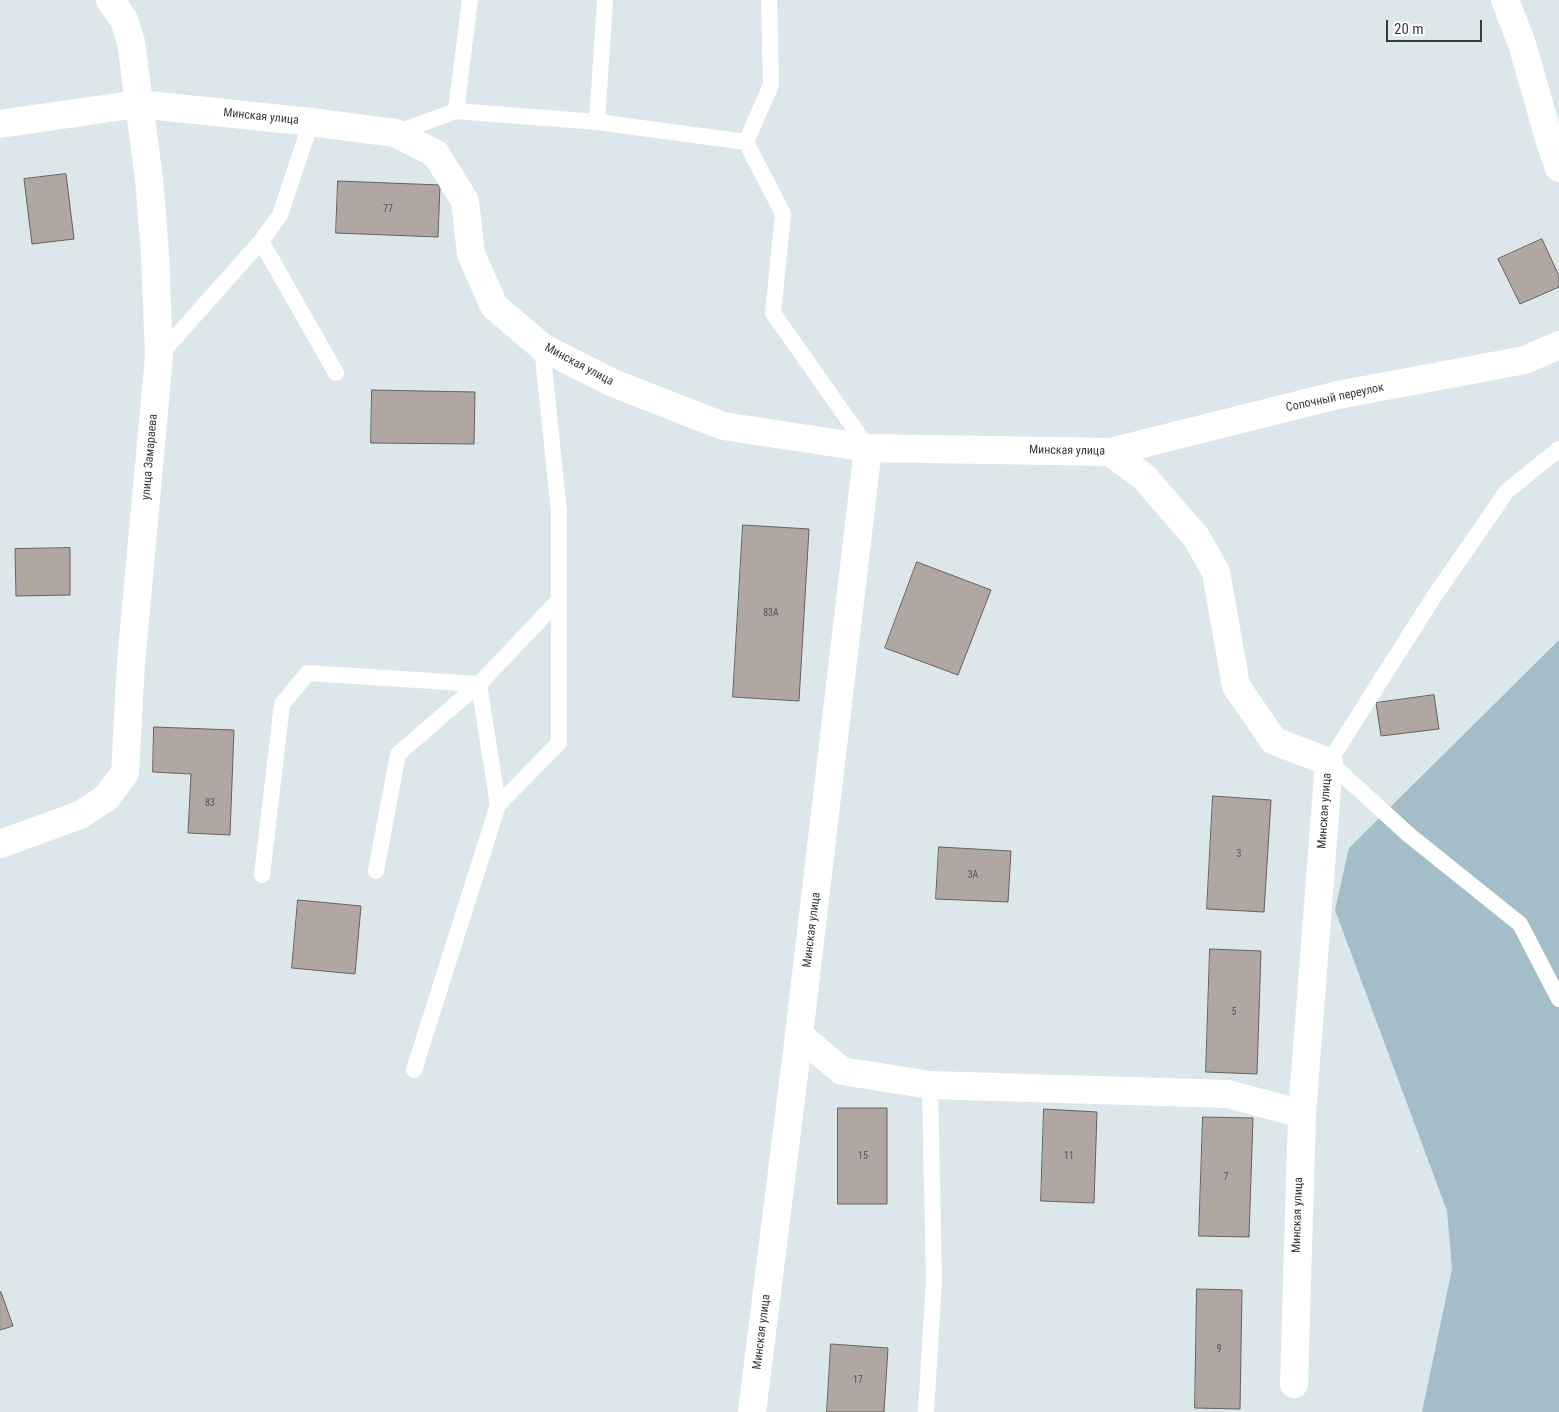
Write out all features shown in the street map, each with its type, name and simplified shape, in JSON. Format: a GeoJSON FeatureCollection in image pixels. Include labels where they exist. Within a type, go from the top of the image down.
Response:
{"type":"FeatureCollection","features":[{"type":"Feature","properties":{"kind":"street","name":"улица Замараева"},"geometry":{"type":"LineString","coordinates":[[0,844],[80,815],[106,798],[125,773],[130,663],[159,356],[149,179],[131,42],[124,20],[110,0]]}},
{"type":"Feature","properties":{"kind":"street"},"geometry":{"type":"LineString","coordinates":[[1505,0],[1522,44],[1559,168]]}},
{"type":"Feature","properties":{"kind":"street","name":"Минская улица"},"geometry":{"type":"LineString","coordinates":[[0,124],[138,104],[312,122],[395,133],[436,154],[465,201],[471,254],[494,306],[542,347],[613,383],[724,426],[868,448],[1110,452],[1144,477],[1196,537],[1216,572],[1236,686],[1274,741],[1329,762],[1302,1114],[1294,1384]]}},
{"type":"Feature","properties":{"kind":"street","name":"Сопочный переулок"},"geometry":{"type":"LineString","coordinates":[[1110,452],[1338,395],[1525,360],[1559,345]]}},
{"type":"Feature","properties":{"kind":"street","name":"Минская улица"},"geometry":{"type":"LineString","coordinates":[[752,1412],[799,1035],[868,448]]}},
{"type":"Feature","properties":{"kind":"street"},"geometry":{"type":"LineString","coordinates":[[799,1035],[842,1071],[930,1084],[1228,1094],[1302,1114]]}},
{"type":"Feature","properties":{"kind":"lane"},"geometry":{"type":"LineString","coordinates":[[456,111],[470,0]]}},
{"type":"Feature","properties":{"kind":"lane"},"geometry":{"type":"LineString","coordinates":[[597,122],[605,0]]}},
{"type":"Feature","properties":{"kind":"lane"},"geometry":{"type":"LineString","coordinates":[[746,142],[771,85],[769,0]]}},
{"type":"Feature","properties":{"kind":"lane"},"geometry":{"type":"LineString","coordinates":[[395,133],[456,111],[597,122],[746,142]]}},
{"type":"Feature","properties":{"kind":"lane"},"geometry":{"type":"LineString","coordinates":[[159,356],[261,241],[280,215],[312,122]]}},
{"type":"Feature","properties":{"kind":"lane"},"geometry":{"type":"LineString","coordinates":[[746,142],[783,214],[773,313],[868,448]]}},
{"type":"Feature","properties":{"kind":"lane"},"geometry":{"type":"LineString","coordinates":[[261,241],[336,373]]}},
{"type":"Feature","properties":{"kind":"lane"},"geometry":{"type":"LineString","coordinates":[[498,805],[559,743],[559,512],[542,347]]}},
{"type":"Feature","properties":{"kind":"lane"},"geometry":{"type":"LineString","coordinates":[[1559,449],[1507,491],[1433,598],[1329,762],[1408,834],[1520,924],[1559,999]]}},
{"type":"Feature","properties":{"kind":"lane"},"geometry":{"type":"LineString","coordinates":[[376,871],[398,754],[479,684],[558,601]]}},
{"type":"Feature","properties":{"kind":"lane"},"geometry":{"type":"LineString","coordinates":[[262,875],[282,704],[308,673],[479,684]]}},
{"type":"Feature","properties":{"kind":"lane"},"geometry":{"type":"LineString","coordinates":[[414,1070],[498,805],[479,684]]}},
{"type":"Feature","properties":{"kind":"lane"},"geometry":{"type":"LineString","coordinates":[[926,1412],[934,1280],[930,1084]]}},
{"type":"Feature","properties":{"kind":"shaded area"},"geometry":{"type":"Polygon","coordinates":[[[1559,640],[1559,1412],[1422,1412],[1452,1269],[1447,1211],[1335,910],[1349,848],[1559,640]]]}},
{"type":"Feature","properties":{"kind":"building"},"geometry":{"type":"Polygon","coordinates":[[[66,174],[74,239],[32,244],[24,179],[66,174]]]}},
{"type":"Feature","properties":{"kind":"building"},"geometry":{"type":"Polygon","coordinates":[[[338,181],[440,185],[438,237],[336,233],[338,181]]]}},
{"type":"Feature","properties":{"kind":"building"},"geometry":{"type":"Polygon","coordinates":[[[1542,239],[1559,276],[1559,287],[1520,304],[1498,259],[1542,239]]]}},
{"type":"Feature","properties":{"kind":"building"},"geometry":{"type":"Polygon","coordinates":[[[372,390],[475,392],[474,444],[371,443],[372,390]]]}},
{"type":"Feature","properties":{"kind":"building"},"geometry":{"type":"Polygon","coordinates":[[[743,525],[809,529],[799,701],[733,697],[743,525]]]}},
{"type":"Feature","properties":{"kind":"building"},"geometry":{"type":"Polygon","coordinates":[[[70,548],[70,595],[16,596],[15,549],[70,548]]]}},
{"type":"Feature","properties":{"kind":"building"},"geometry":{"type":"Polygon","coordinates":[[[917,562],[991,590],[958,675],[885,648],[917,562]]]}},
{"type":"Feature","properties":{"kind":"building"},"geometry":{"type":"Polygon","coordinates":[[[1434,695],[1439,729],[1381,736],[1376,703],[1434,695]]]}},
{"type":"Feature","properties":{"kind":"building"},"geometry":{"type":"Polygon","coordinates":[[[154,727],[234,730],[230,835],[188,833],[191,774],[153,772],[154,727]]]}},
{"type":"Feature","properties":{"kind":"building"},"geometry":{"type":"Polygon","coordinates":[[[1213,796],[1271,800],[1264,912],[1207,909],[1213,796]]]}},
{"type":"Feature","properties":{"kind":"building"},"geometry":{"type":"Polygon","coordinates":[[[939,847],[1011,851],[1008,902],[936,899],[939,847]]]}},
{"type":"Feature","properties":{"kind":"building"},"geometry":{"type":"Polygon","coordinates":[[[298,900],[361,906],[355,974],[292,968],[298,900]]]}},
{"type":"Feature","properties":{"kind":"building"},"geometry":{"type":"Polygon","coordinates":[[[1210,949],[1261,951],[1257,1074],[1206,1072],[1210,949]]]}},
{"type":"Feature","properties":{"kind":"building"},"geometry":{"type":"Polygon","coordinates":[[[838,1108],[887,1108],[887,1204],[838,1204],[838,1108]]]}},
{"type":"Feature","properties":{"kind":"building"},"geometry":{"type":"Polygon","coordinates":[[[1044,1109],[1097,1112],[1094,1203],[1041,1201],[1044,1109]]]}},
{"type":"Feature","properties":{"kind":"building"},"geometry":{"type":"Polygon","coordinates":[[[1203,1117],[1253,1118],[1249,1237],[1199,1236],[1203,1117]]]}},
{"type":"Feature","properties":{"kind":"building"},"geometry":{"type":"Polygon","coordinates":[[[1197,1289],[1242,1290],[1240,1409],[1195,1408],[1197,1289]]]}},
{"type":"Feature","properties":{"kind":"building"},"geometry":{"type":"Polygon","coordinates":[[[0,1292],[13,1326],[0,1330],[0,1292]]]}},
{"type":"Feature","properties":{"kind":"building"},"geometry":{"type":"Polygon","coordinates":[[[831,1344],[888,1348],[884,1412],[827,1412],[831,1344]]]}}]}
